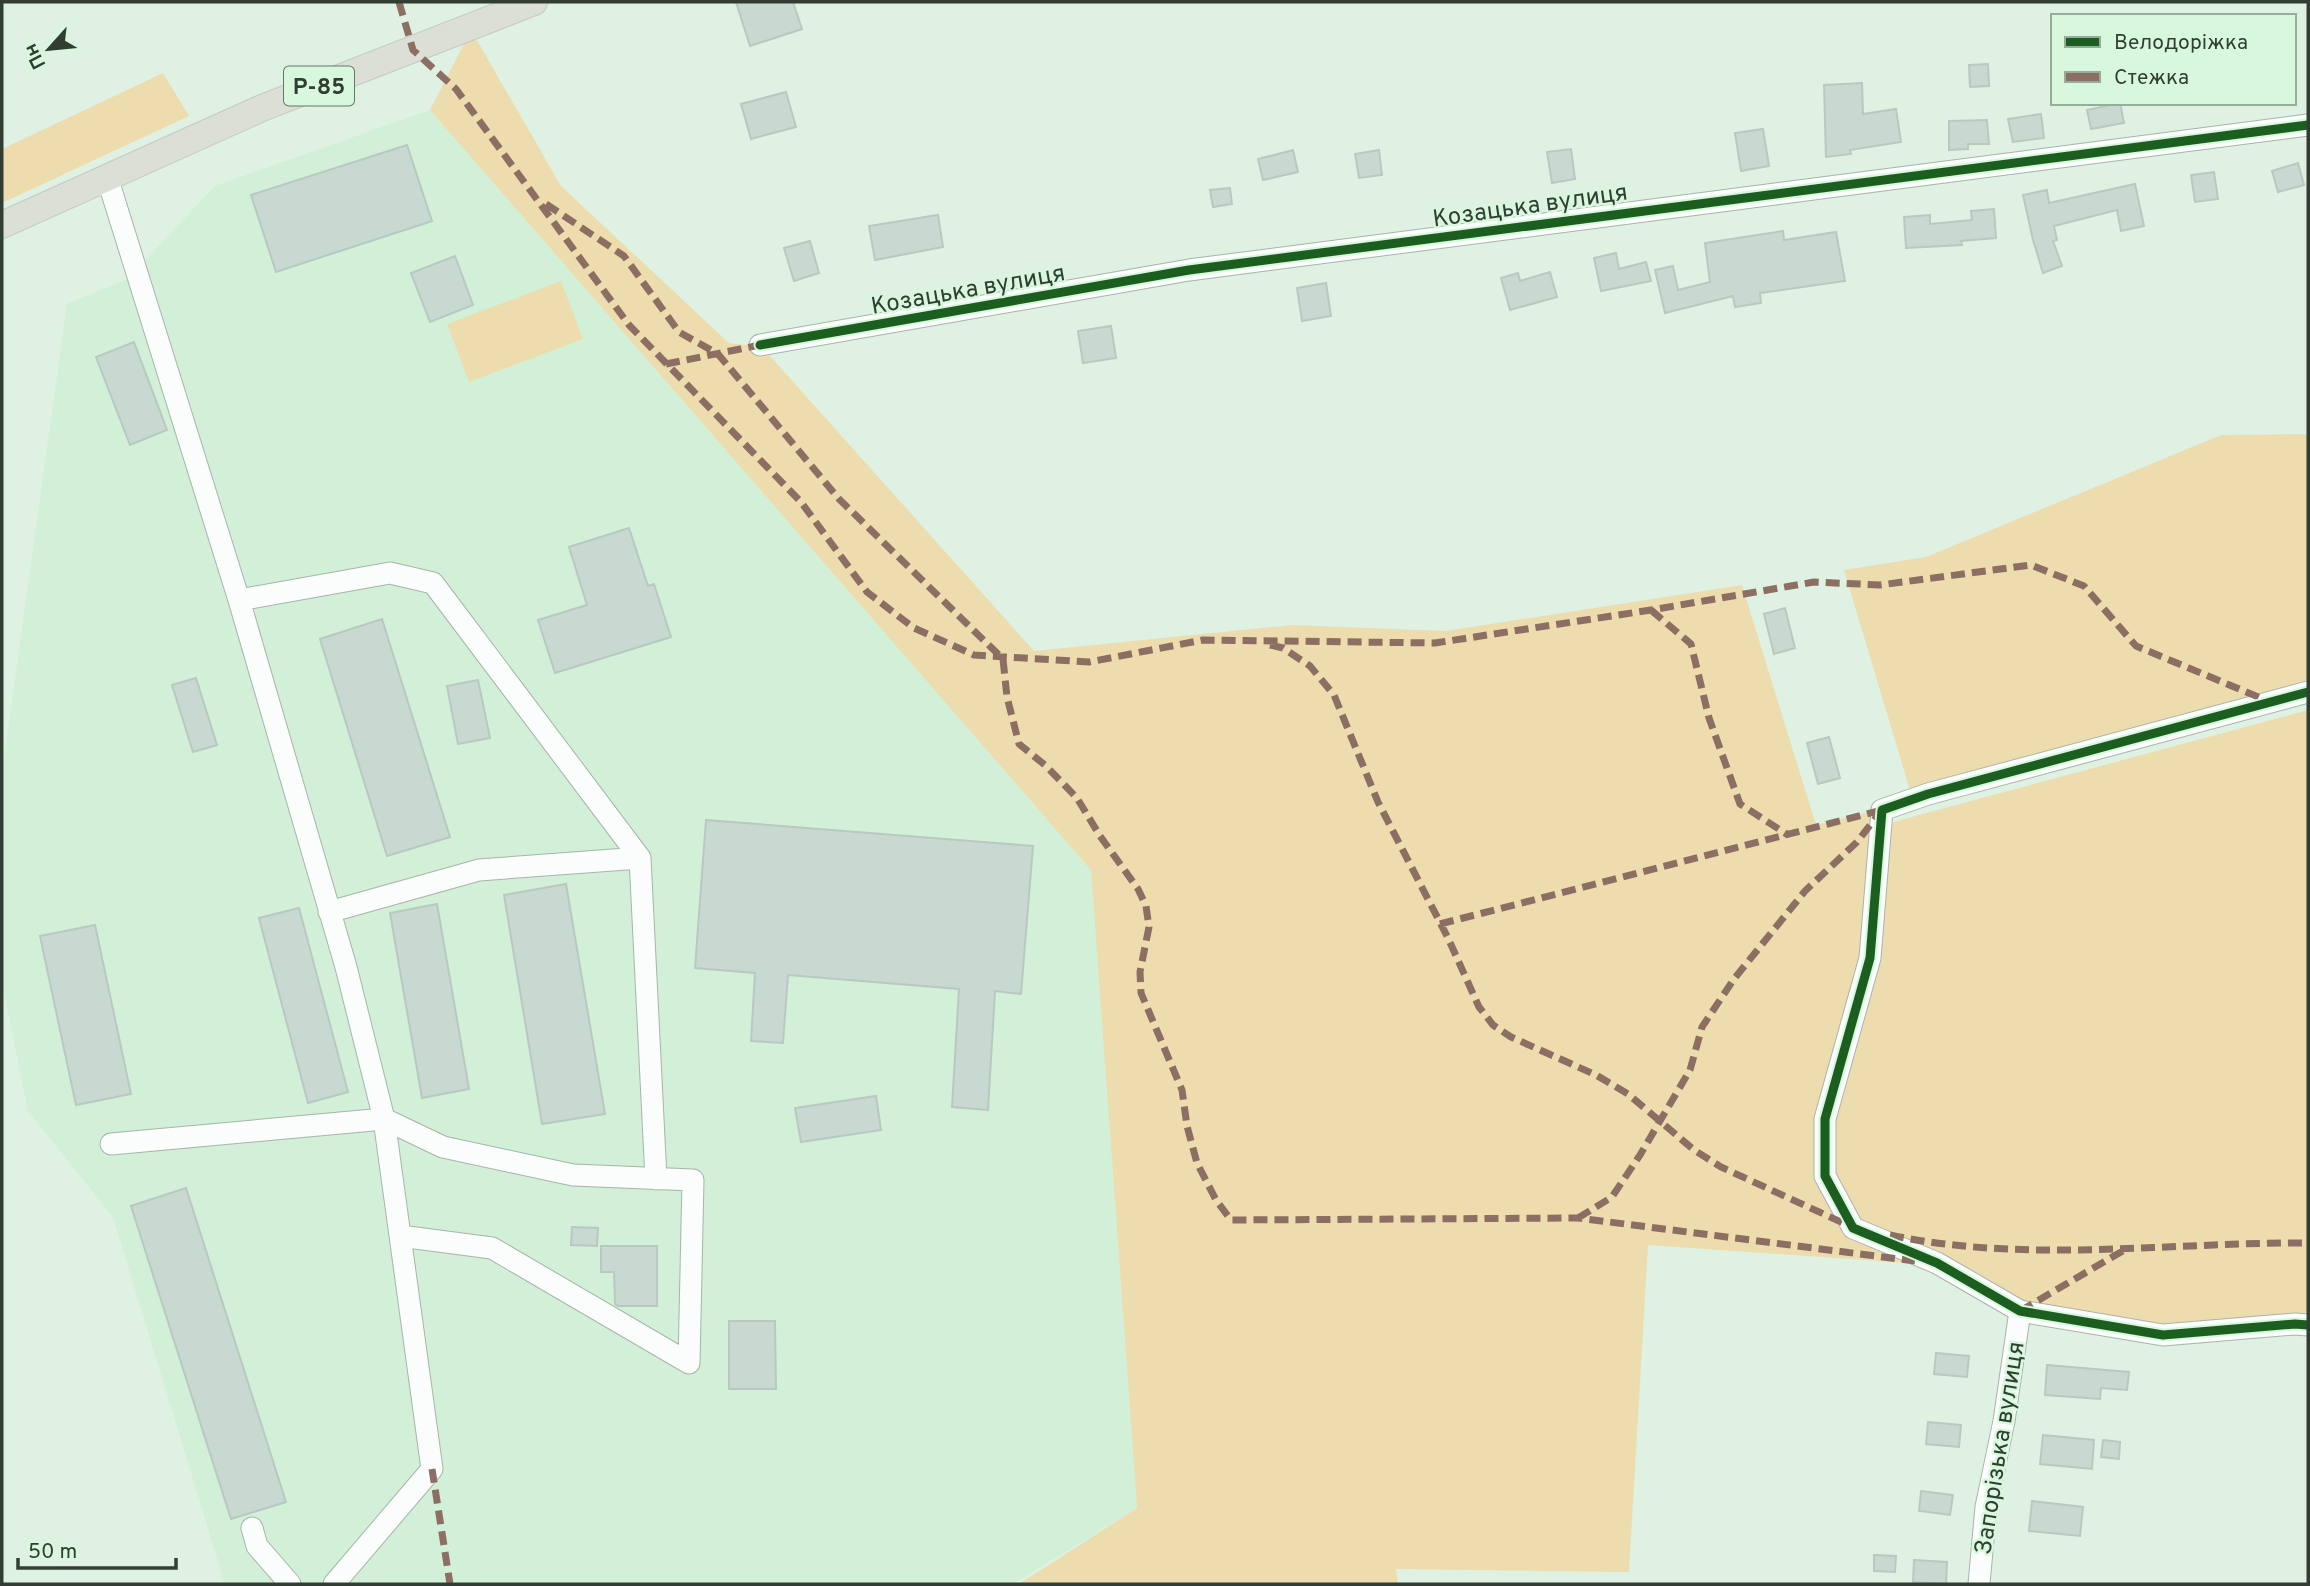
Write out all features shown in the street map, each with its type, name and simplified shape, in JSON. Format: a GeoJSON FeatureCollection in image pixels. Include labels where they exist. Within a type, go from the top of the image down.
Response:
{"type":"FeatureCollection","features":[{"type":"Feature","properties":{"kind":"main road","name":"Р-85"},"geometry":{"type":"LineString","coordinates":[[2,225],[262,108],[534,2]]}},
{"type":"Feature","properties":{"kind":"street","name":"Козацька вулиця"},"geometry":{"type":"LineString","coordinates":[[760,345],[1189,270],[2308,125]]}},
{"type":"Feature","properties":{"kind":"street"},"geometry":{"type":"LineString","coordinates":[[107,177],[239,600],[346,967],[383,1119],[432,1469],[334,1584]]}},
{"type":"Feature","properties":{"kind":"street"},"geometry":{"type":"LineString","coordinates":[[239,600],[390,573],[433,583],[640,858],[656,1179]]}},
{"type":"Feature","properties":{"kind":"street"},"geometry":{"type":"LineString","coordinates":[[2308,692],[1928,794],[1882,810],[1870,958],[1825,1119],[1825,1176],[1853,1228],[1937,1264],[2020,1311],[2163,1335],[2308,1325]]}},
{"type":"Feature","properties":{"kind":"street"},"geometry":{"type":"LineString","coordinates":[[329,912],[479,870],[640,858]]}},
{"type":"Feature","properties":{"kind":"street"},"geometry":{"type":"LineString","coordinates":[[111,1144],[383,1119],[443,1147],[573,1175],[693,1180],[689,1363],[492,1248],[400,1237]]}},
{"type":"Feature","properties":{"kind":"street","name":"Запорізька вулиця"},"geometry":{"type":"LineString","coordinates":[[1979,1584],[1986,1507],[2004,1421],[2020,1311]]}},
{"type":"Feature","properties":{"kind":"street"},"geometry":{"type":"LineString","coordinates":[[252,1528],[257,1546],[290,1584]]}},
{"type":"Feature","properties":{"kind":"shaded area"},"geometry":{"type":"Polygon","coordinates":[[[471,30],[561,186],[729,343],[762,347],[1034,651],[1293,625],[1446,631],[1742,585],[1816,825],[1880,809],[1868,958],[1824,1177],[1852,1229],[1937,1265],[1648,1245],[1629,1572],[1396,1569],[1398,1584],[1019,1584],[1137,1508],[1091,870],[430,110],[471,30]]]}},
{"type":"Feature","properties":{"kind":"shaded area"},"geometry":{"type":"Polygon","coordinates":[[[163,73],[189,116],[2,203],[2,149],[163,73]]]}},
{"type":"Feature","properties":{"kind":"shaded area"},"geometry":{"type":"Polygon","coordinates":[[[430,110],[1091,870],[1137,1508],[1013,1584],[225,1584],[113,1217],[28,1111],[2,983],[2,773],[67,304],[128,279],[215,186],[430,110]]]}},
{"type":"Feature","properties":{"kind":"shaded area"},"geometry":{"type":"Polygon","coordinates":[[[561,281],[583,339],[469,382],[447,324],[561,281]]]}},
{"type":"Feature","properties":{"kind":"shaded area"},"geometry":{"type":"Polygon","coordinates":[[[2308,434],[2308,691],[1912,797],[1844,570],[1926,557],[2221,435],[2308,434]]]}},
{"type":"Feature","properties":{"kind":"shaded area"},"geometry":{"type":"Polygon","coordinates":[[[2308,710],[2308,1323],[2198,1332],[2020,1310],[1855,1227],[1827,1176],[1826,1120],[1872,958],[1882,825],[2308,710]]]}},
{"type":"Feature","properties":{"kind":"building"},"geometry":{"type":"Polygon","coordinates":[[[736,2],[793,2],[802,29],[750,46],[736,2]]]}},
{"type":"Feature","properties":{"kind":"building"},"geometry":{"type":"Polygon","coordinates":[[[1988,64],[1989,86],[1970,87],[1969,65],[1988,64]]]}},
{"type":"Feature","properties":{"kind":"building"},"geometry":{"type":"Polygon","coordinates":[[[1862,83],[1863,114],[1896,109],[1901,142],[1850,150],[1851,154],[1826,157],[1824,85],[1862,83]]]}},
{"type":"Feature","properties":{"kind":"building"},"geometry":{"type":"Polygon","coordinates":[[[786,92],[796,127],[751,139],[741,104],[786,92]]]}},
{"type":"Feature","properties":{"kind":"building"},"geometry":{"type":"Polygon","coordinates":[[[2120,105],[2124,123],[2091,129],[2087,110],[2120,105]]]}},
{"type":"Feature","properties":{"kind":"building"},"geometry":{"type":"Polygon","coordinates":[[[2041,114],[2044,138],[2013,142],[2008,119],[2041,114]]]}},
{"type":"Feature","properties":{"kind":"building"},"geometry":{"type":"Polygon","coordinates":[[[1987,120],[1989,144],[1968,144],[1968,149],[1949,150],[1949,121],[1987,120]]]}},
{"type":"Feature","properties":{"kind":"building"},"geometry":{"type":"Polygon","coordinates":[[[1763,129],[1769,166],[1741,171],[1735,133],[1763,129]]]}},
{"type":"Feature","properties":{"kind":"building"},"geometry":{"type":"Polygon","coordinates":[[[407,145],[432,221],[276,272],[251,195],[407,145]]]}},
{"type":"Feature","properties":{"kind":"building"},"geometry":{"type":"Polygon","coordinates":[[[1571,149],[1575,179],[1552,183],[1547,152],[1571,149]]]}},
{"type":"Feature","properties":{"kind":"building"},"geometry":{"type":"Polygon","coordinates":[[[1293,150],[1298,172],[1263,180],[1258,159],[1293,150]]]}},
{"type":"Feature","properties":{"kind":"building"},"geometry":{"type":"Polygon","coordinates":[[[1379,150],[1382,175],[1359,178],[1355,154],[1379,150]]]}},
{"type":"Feature","properties":{"kind":"building"},"geometry":{"type":"Polygon","coordinates":[[[2298,163],[2304,185],[2278,192],[2272,171],[2298,163]]]}},
{"type":"Feature","properties":{"kind":"building"},"geometry":{"type":"Polygon","coordinates":[[[2214,172],[2218,199],[2195,202],[2191,175],[2214,172]]]}},
{"type":"Feature","properties":{"kind":"building"},"geometry":{"type":"Polygon","coordinates":[[[2135,184],[2144,226],[2121,231],[2117,210],[2054,226],[2057,240],[2053,241],[2062,266],[2043,273],[2023,195],[2047,190],[2049,203],[2135,184]]]}},
{"type":"Feature","properties":{"kind":"building"},"geometry":{"type":"Polygon","coordinates":[[[1230,188],[1232,204],[1213,207],[1210,190],[1230,188]]]}},
{"type":"Feature","properties":{"kind":"building"},"geometry":{"type":"Polygon","coordinates":[[[1994,209],[1996,238],[1961,241],[1962,245],[1906,248],[1904,217],[1930,215],[1930,224],[1972,220],[1971,211],[1994,209]]]}},
{"type":"Feature","properties":{"kind":"building"},"geometry":{"type":"Polygon","coordinates":[[[938,215],[943,247],[875,260],[869,226],[938,215]]]}},
{"type":"Feature","properties":{"kind":"building"},"geometry":{"type":"Polygon","coordinates":[[[1783,231],[1784,240],[1836,232],[1845,281],[1760,293],[1761,303],[1735,307],[1733,296],[1665,313],[1655,270],[1673,266],[1678,290],[1710,282],[1705,243],[1783,231]]]}},
{"type":"Feature","properties":{"kind":"building"},"geometry":{"type":"Polygon","coordinates":[[[810,241],[819,273],[794,281],[784,248],[810,241]]]}},
{"type":"Feature","properties":{"kind":"building"},"geometry":{"type":"Polygon","coordinates":[[[1616,253],[1619,269],[1646,262],[1651,281],[1601,291],[1594,258],[1616,253]]]}},
{"type":"Feature","properties":{"kind":"building"},"geometry":{"type":"Polygon","coordinates":[[[455,256],[473,305],[430,322],[411,273],[455,256]]]}},
{"type":"Feature","properties":{"kind":"building"},"geometry":{"type":"Polygon","coordinates":[[[1550,272],[1557,297],[1510,310],[1501,278],[1518,273],[1520,281],[1550,272]]]}},
{"type":"Feature","properties":{"kind":"building"},"geometry":{"type":"Polygon","coordinates":[[[1326,283],[1331,316],[1302,321],[1297,288],[1326,283]]]}},
{"type":"Feature","properties":{"kind":"building"},"geometry":{"type":"Polygon","coordinates":[[[1111,326],[1116,358],[1083,363],[1078,331],[1111,326]]]}},
{"type":"Feature","properties":{"kind":"building"},"geometry":{"type":"Polygon","coordinates":[[[134,342],[167,430],[130,445],[96,357],[134,342]]]}},
{"type":"Feature","properties":{"kind":"building"},"geometry":{"type":"Polygon","coordinates":[[[629,528],[648,586],[654,584],[671,637],[555,673],[538,620],[587,605],[569,547],[629,528]]]}},
{"type":"Feature","properties":{"kind":"building"},"geometry":{"type":"Polygon","coordinates":[[[1785,608],[1795,648],[1774,654],[1764,614],[1785,608]]]}},
{"type":"Feature","properties":{"kind":"building"},"geometry":{"type":"Polygon","coordinates":[[[382,619],[450,837],[387,856],[320,639],[382,619]]]}},
{"type":"Feature","properties":{"kind":"building"},"geometry":{"type":"Polygon","coordinates":[[[196,678],[217,745],[193,752],[172,685],[196,678]]]}},
{"type":"Feature","properties":{"kind":"building"},"geometry":{"type":"Polygon","coordinates":[[[478,680],[490,738],[458,744],[447,686],[478,680]]]}},
{"type":"Feature","properties":{"kind":"building"},"geometry":{"type":"Polygon","coordinates":[[[1829,737],[1840,778],[1818,784],[1807,743],[1829,737]]]}},
{"type":"Feature","properties":{"kind":"building"},"geometry":{"type":"Polygon","coordinates":[[[706,820],[1033,846],[1021,994],[995,991],[988,1110],[952,1107],[959,989],[788,975],[783,1043],[751,1041],[755,973],[695,968],[706,820]]]}},
{"type":"Feature","properties":{"kind":"building"},"geometry":{"type":"Polygon","coordinates":[[[566,884],[605,1114],[542,1124],[504,895],[566,884]]]}},
{"type":"Feature","properties":{"kind":"building"},"geometry":{"type":"Polygon","coordinates":[[[437,904],[469,1089],[422,1098],[390,913],[437,904]]]}},
{"type":"Feature","properties":{"kind":"building"},"geometry":{"type":"Polygon","coordinates":[[[299,908],[348,1092],[308,1103],[259,918],[299,908]]]}},
{"type":"Feature","properties":{"kind":"building"},"geometry":{"type":"Polygon","coordinates":[[[95,925],[131,1094],[76,1105],[40,936],[95,925]]]}},
{"type":"Feature","properties":{"kind":"building"},"geometry":{"type":"Polygon","coordinates":[[[876,1096],[881,1130],[801,1142],[795,1108],[876,1096]]]}},
{"type":"Feature","properties":{"kind":"building"},"geometry":{"type":"Polygon","coordinates":[[[186,1188],[286,1502],[231,1519],[131,1206],[186,1188]]]}},
{"type":"Feature","properties":{"kind":"building"},"geometry":{"type":"Polygon","coordinates":[[[572,1227],[598,1228],[597,1246],[571,1245],[572,1227]]]}},
{"type":"Feature","properties":{"kind":"building"},"geometry":{"type":"Polygon","coordinates":[[[601,1246],[657,1246],[657,1306],[615,1304],[614,1272],[601,1272],[601,1246]]]}},
{"type":"Feature","properties":{"kind":"building"},"geometry":{"type":"Polygon","coordinates":[[[729,1321],[775,1321],[776,1389],[729,1389],[729,1321]]]}},
{"type":"Feature","properties":{"kind":"building"},"geometry":{"type":"Polygon","coordinates":[[[1936,1353],[1969,1356],[1967,1377],[1934,1374],[1936,1353]]]}},
{"type":"Feature","properties":{"kind":"building"},"geometry":{"type":"Polygon","coordinates":[[[2047,1365],[2129,1372],[2127,1390],[2101,1388],[2100,1399],[2045,1395],[2047,1365]]]}},
{"type":"Feature","properties":{"kind":"building"},"geometry":{"type":"Polygon","coordinates":[[[1928,1422],[1961,1425],[1959,1447],[1926,1444],[1928,1422]]]}},
{"type":"Feature","properties":{"kind":"building"},"geometry":{"type":"Polygon","coordinates":[[[2043,1435],[2094,1440],[2092,1469],[2040,1464],[2043,1435]]]}},
{"type":"Feature","properties":{"kind":"building"},"geometry":{"type":"Polygon","coordinates":[[[2103,1440],[2120,1442],[2119,1459],[2101,1457],[2103,1440]]]}},
{"type":"Feature","properties":{"kind":"building"},"geometry":{"type":"Polygon","coordinates":[[[1921,1491],[1953,1495],[1950,1515],[1919,1511],[1921,1491]]]}},
{"type":"Feature","properties":{"kind":"building"},"geometry":{"type":"Polygon","coordinates":[[[2032,1501],[2083,1507],[2080,1536],[2029,1531],[2032,1501]]]}},
{"type":"Feature","properties":{"kind":"building"},"geometry":{"type":"Polygon","coordinates":[[[1874,1555],[1896,1556],[1895,1572],[1874,1571],[1874,1555]]]}},
{"type":"Feature","properties":{"kind":"building"},"geometry":{"type":"Polygon","coordinates":[[[1914,1560],[1947,1562],[1946,1584],[1913,1582],[1914,1560]]]}},
{"type":"Feature","properties":{"kind":"marked path"},"geometry":{"type":"LineString","coordinates":[[399,2],[413,50],[456,89],[629,325],[801,502],[867,592],[914,628],[974,655],[1089,662],[1203,640],[1435,643],[1814,582],[1880,585],[2031,565],[2084,586],[2136,646],[2268,701]]}},
{"type":"Feature","properties":{"kind":"marked path"},"geometry":{"type":"LineString","coordinates":[[546,204],[624,256],[679,332],[718,354],[839,499],[1003,659],[1007,697],[1019,744],[1046,766],[1077,798],[1138,889],[1146,906],[1149,927],[1140,972],[1141,993],[1182,1090],[1187,1126],[1197,1163],[1216,1200],[1231,1220],[1578,1218],[1915,1261]]}},
{"type":"Feature","properties":{"kind":"marked path"},"geometry":{"type":"LineString","coordinates":[[666,364],[760,345]]}},
{"type":"Feature","properties":{"kind":"marked path"},"geometry":{"type":"LineString","coordinates":[[1651,610],[1691,644],[1709,718],[1740,804],[1788,835]]}},
{"type":"Feature","properties":{"kind":"marked path"},"geometry":{"type":"LineString","coordinates":[[1270,645],[1283,648],[1310,666],[1334,695],[1378,802],[1448,938],[1479,1007],[1493,1025],[1511,1037],[1596,1075],[1628,1094],[1694,1150],[1721,1167],[1852,1227]]}},
{"type":"Feature","properties":{"kind":"marked path"},"geometry":{"type":"LineString","coordinates":[[1440,924],[1882,810]]}},
{"type":"Feature","properties":{"kind":"marked path"},"geometry":{"type":"LineString","coordinates":[[1578,1218],[1612,1197],[1640,1155],[1690,1070],[1702,1027],[1734,979],[1805,891],[1857,842],[1881,811]]}},
{"type":"Feature","properties":{"kind":"marked path"},"geometry":{"type":"LineString","coordinates":[[1890,1235],[1942,1244],[2046,1250],[2308,1243]]}},
{"type":"Feature","properties":{"kind":"marked path"},"geometry":{"type":"LineString","coordinates":[[2020,1311],[2126,1249]]}},
{"type":"Feature","properties":{"kind":"marked path"},"geometry":{"type":"LineString","coordinates":[[432,1469],[450,1584]]}},
{"type":"Feature","properties":{"kind":"cycle path"},"geometry":{"type":"LineString","coordinates":[[760,345],[1189,270],[2308,125]]}},
{"type":"Feature","properties":{"kind":"cycle path"},"geometry":{"type":"LineString","coordinates":[[2308,692],[1928,794],[1882,810],[1870,958],[1825,1119],[1825,1176],[1853,1228],[1937,1263],[2020,1311],[2163,1335],[2308,1325]]}}]}
